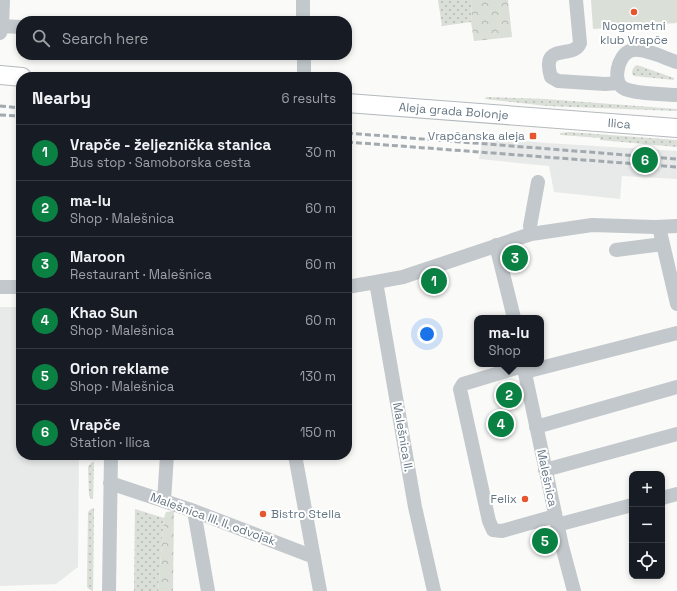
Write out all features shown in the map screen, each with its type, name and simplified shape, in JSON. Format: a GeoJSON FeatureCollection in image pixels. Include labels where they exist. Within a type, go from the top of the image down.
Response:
{"type":"FeatureCollection","features":[{"type":"Feature","properties":{"kind":"main road"},"geometry":{"type":"LineString","coordinates":[[0,75],[16,76]]}},
{"type":"Feature","properties":{"kind":"main road","name":"Aleja grada Bolonje"},"geometry":{"type":"LineString","coordinates":[[352,103],[561,119]]}},
{"type":"Feature","properties":{"kind":"main road","name":"Ilica"},"geometry":{"type":"LineString","coordinates":[[561,119],[677,128]]}},
{"type":"Feature","properties":{"kind":"street"},"geometry":{"type":"LineString","coordinates":[[3,0],[1,29],[16,28]]}},
{"type":"Feature","properties":{"kind":"street"},"geometry":{"type":"LineString","coordinates":[[303,0],[303,16]]}},
{"type":"Feature","properties":{"kind":"street"},"geometry":{"type":"LineString","coordinates":[[576,0],[580,43],[576,49],[555,53],[551,56],[549,71],[551,77],[558,81],[605,84],[618,83]]}},
{"type":"Feature","properties":{"kind":"street"},"geometry":{"type":"LineString","coordinates":[[677,62],[643,51],[630,51],[625,54],[617,73],[618,83],[625,89],[677,95]]}},
{"type":"Feature","properties":{"kind":"street"},"geometry":{"type":"LineString","coordinates":[[304,60],[304,72]]}},
{"type":"Feature","properties":{"kind":"street"},"geometry":{"type":"LineString","coordinates":[[531,234],[530,226],[538,182]]}},
{"type":"Feature","properties":{"kind":"street"},"geometry":{"type":"LineString","coordinates":[[352,286],[403,276],[531,234],[592,225],[659,227],[677,226]]}},
{"type":"Feature","properties":{"kind":"street"},"geometry":{"type":"LineString","coordinates":[[659,227],[677,304]]}},
{"type":"Feature","properties":{"kind":"street"},"geometry":{"type":"LineString","coordinates":[[616,250],[663,244]]}},
{"type":"Feature","properties":{"kind":"street"},"geometry":{"type":"LineString","coordinates":[[496,245],[513,315]]}},
{"type":"Feature","properties":{"kind":"street","name":"Malešnica II."},"geometry":{"type":"LineString","coordinates":[[376,282],[415,507],[434,591]]}},
{"type":"Feature","properties":{"kind":"street"},"geometry":{"type":"LineString","coordinates":[[0,286],[16,287]]}},
{"type":"Feature","properties":{"kind":"street"},"geometry":{"type":"LineString","coordinates":[[544,363],[677,334]]}},
{"type":"Feature","properties":{"kind":"street"},"geometry":{"type":"LineString","coordinates":[[524,367],[463,384],[460,389],[489,521],[493,530],[502,531],[629,506]]}},
{"type":"Feature","properties":{"kind":"street","name":"Malešnica"},"geometry":{"type":"LineString","coordinates":[[524,367],[556,521],[574,591]]}},
{"type":"Feature","properties":{"kind":"street"},"geometry":{"type":"LineString","coordinates":[[536,427],[677,386]]}},
{"type":"Feature","properties":{"kind":"street"},"geometry":{"type":"LineString","coordinates":[[545,470],[677,434]]}},
{"type":"Feature","properties":{"kind":"street"},"geometry":{"type":"LineString","coordinates":[[109,591],[111,460]]}},
{"type":"Feature","properties":{"kind":"street"},"geometry":{"type":"LineString","coordinates":[[164,501],[168,460]]}},
{"type":"Feature","properties":{"kind":"street"},"geometry":{"type":"LineString","coordinates":[[296,460],[320,591]]}},
{"type":"Feature","properties":{"kind":"street","name":"Malešnica III. II. odvojak"},"geometry":{"type":"LineString","coordinates":[[110,483],[194,511],[314,557]]}},
{"type":"Feature","properties":{"kind":"street"},"geometry":{"type":"LineString","coordinates":[[665,497],[677,494]]}},
{"type":"Feature","properties":{"kind":"street"},"geometry":{"type":"LineString","coordinates":[[194,511],[208,591]]}},
{"type":"Feature","properties":{"kind":"shaded area"},"geometry":{"type":"Polygon","coordinates":[[[483,137],[546,143],[677,151],[677,179],[622,176],[620,199],[554,192],[549,166],[479,159],[483,137]]]}},
{"type":"Feature","properties":{"kind":"shaded area"},"geometry":{"type":"Polygon","coordinates":[[[0,307],[16,307],[16,460],[79,460],[78,567],[56,584],[0,586],[0,307]]]}},
{"type":"Feature","properties":{"kind":"green space"},"geometry":{"type":"Polygon","coordinates":[[[438,0],[472,0],[471,22],[442,26],[438,0]]]}},
{"type":"Feature","properties":{"kind":"green space"},"geometry":{"type":"Polygon","coordinates":[[[472,0],[508,0],[512,37],[474,41],[471,22],[472,0]]]}},
{"type":"Feature","properties":{"kind":"green space","name":"Nogometni klub Vrapče"},"geometry":{"type":"Polygon","coordinates":[[[591,0],[677,0],[677,23],[593,29],[591,0]]]}},
{"type":"Feature","properties":{"kind":"green space"},"geometry":{"type":"Polygon","coordinates":[[[637,65],[674,78],[674,80],[634,76],[632,70],[637,65]]]}},
{"type":"Feature","properties":{"kind":"green space"},"geometry":{"type":"Polygon","coordinates":[[[486,97],[545,99],[677,109],[677,111],[547,106],[485,99],[486,97]]]}},
{"type":"Feature","properties":{"kind":"green space"},"geometry":{"type":"Polygon","coordinates":[[[569,132],[677,140],[677,147],[560,135],[560,133],[569,132]]]}},
{"type":"Feature","properties":{"kind":"green space"},"geometry":{"type":"Polygon","coordinates":[[[94,462],[93,499],[91,499],[89,495],[88,467],[94,462]]]}},
{"type":"Feature","properties":{"kind":"green space"},"geometry":{"type":"Polygon","coordinates":[[[94,508],[93,591],[87,587],[88,512],[94,508]]]}},
{"type":"Feature","properties":{"kind":"green space"},"geometry":{"type":"Polygon","coordinates":[[[135,509],[164,518],[158,591],[134,591],[135,509]]]}},
{"type":"Feature","properties":{"kind":"green space"},"geometry":{"type":"Polygon","coordinates":[[[174,511],[173,591],[158,591],[164,518],[166,512],[174,511]]]}},
{"type":"Feature","properties":{"kind":"railway"},"geometry":{"type":"LineString","coordinates":[[0,106],[16,108]]}},
{"type":"Feature","properties":{"kind":"railway"},"geometry":{"type":"LineString","coordinates":[[0,115],[16,116]]}},
{"type":"Feature","properties":{"kind":"railway"},"geometry":{"type":"LineString","coordinates":[[352,133],[677,159]]}},
{"type":"Feature","properties":{"kind":"railway"},"geometry":{"type":"LineString","coordinates":[[352,142],[677,167]]}},
{"type":"Feature","properties":{"kind":"place","name":"Nogometni klub Vrapče"},"geometry":{"type":"Point","coordinates":[634,12]}},
{"type":"Feature","properties":{"kind":"place","name":"Vrapčanska aleja"},"geometry":{"type":"Point","coordinates":[533,136]}},
{"type":"Feature","properties":{"kind":"place","name":"Vrapče"},"geometry":{"type":"Point","coordinates":[645,160]}},
{"type":"Feature","properties":{"kind":"place","name":"Maroon"},"geometry":{"type":"Point","coordinates":[515,258]}},
{"type":"Feature","properties":{"kind":"place","name":"Vrapče - željeznička stanica"},"geometry":{"type":"Point","coordinates":[434,281]}},
{"type":"Feature","properties":{"kind":"place","name":"ma-lu"},"geometry":{"type":"Point","coordinates":[509,395]}},
{"type":"Feature","properties":{"kind":"place","name":"Khao Sun"},"geometry":{"type":"Point","coordinates":[501,424]}},
{"type":"Feature","properties":{"kind":"place","name":"Felix"},"geometry":{"type":"Point","coordinates":[525,499]}},
{"type":"Feature","properties":{"kind":"place","name":"Bistro Stella"},"geometry":{"type":"Point","coordinates":[263,514]}},
{"type":"Feature","properties":{"kind":"place","name":"Orion reklame"},"geometry":{"type":"Point","coordinates":[545,541]}}]}
